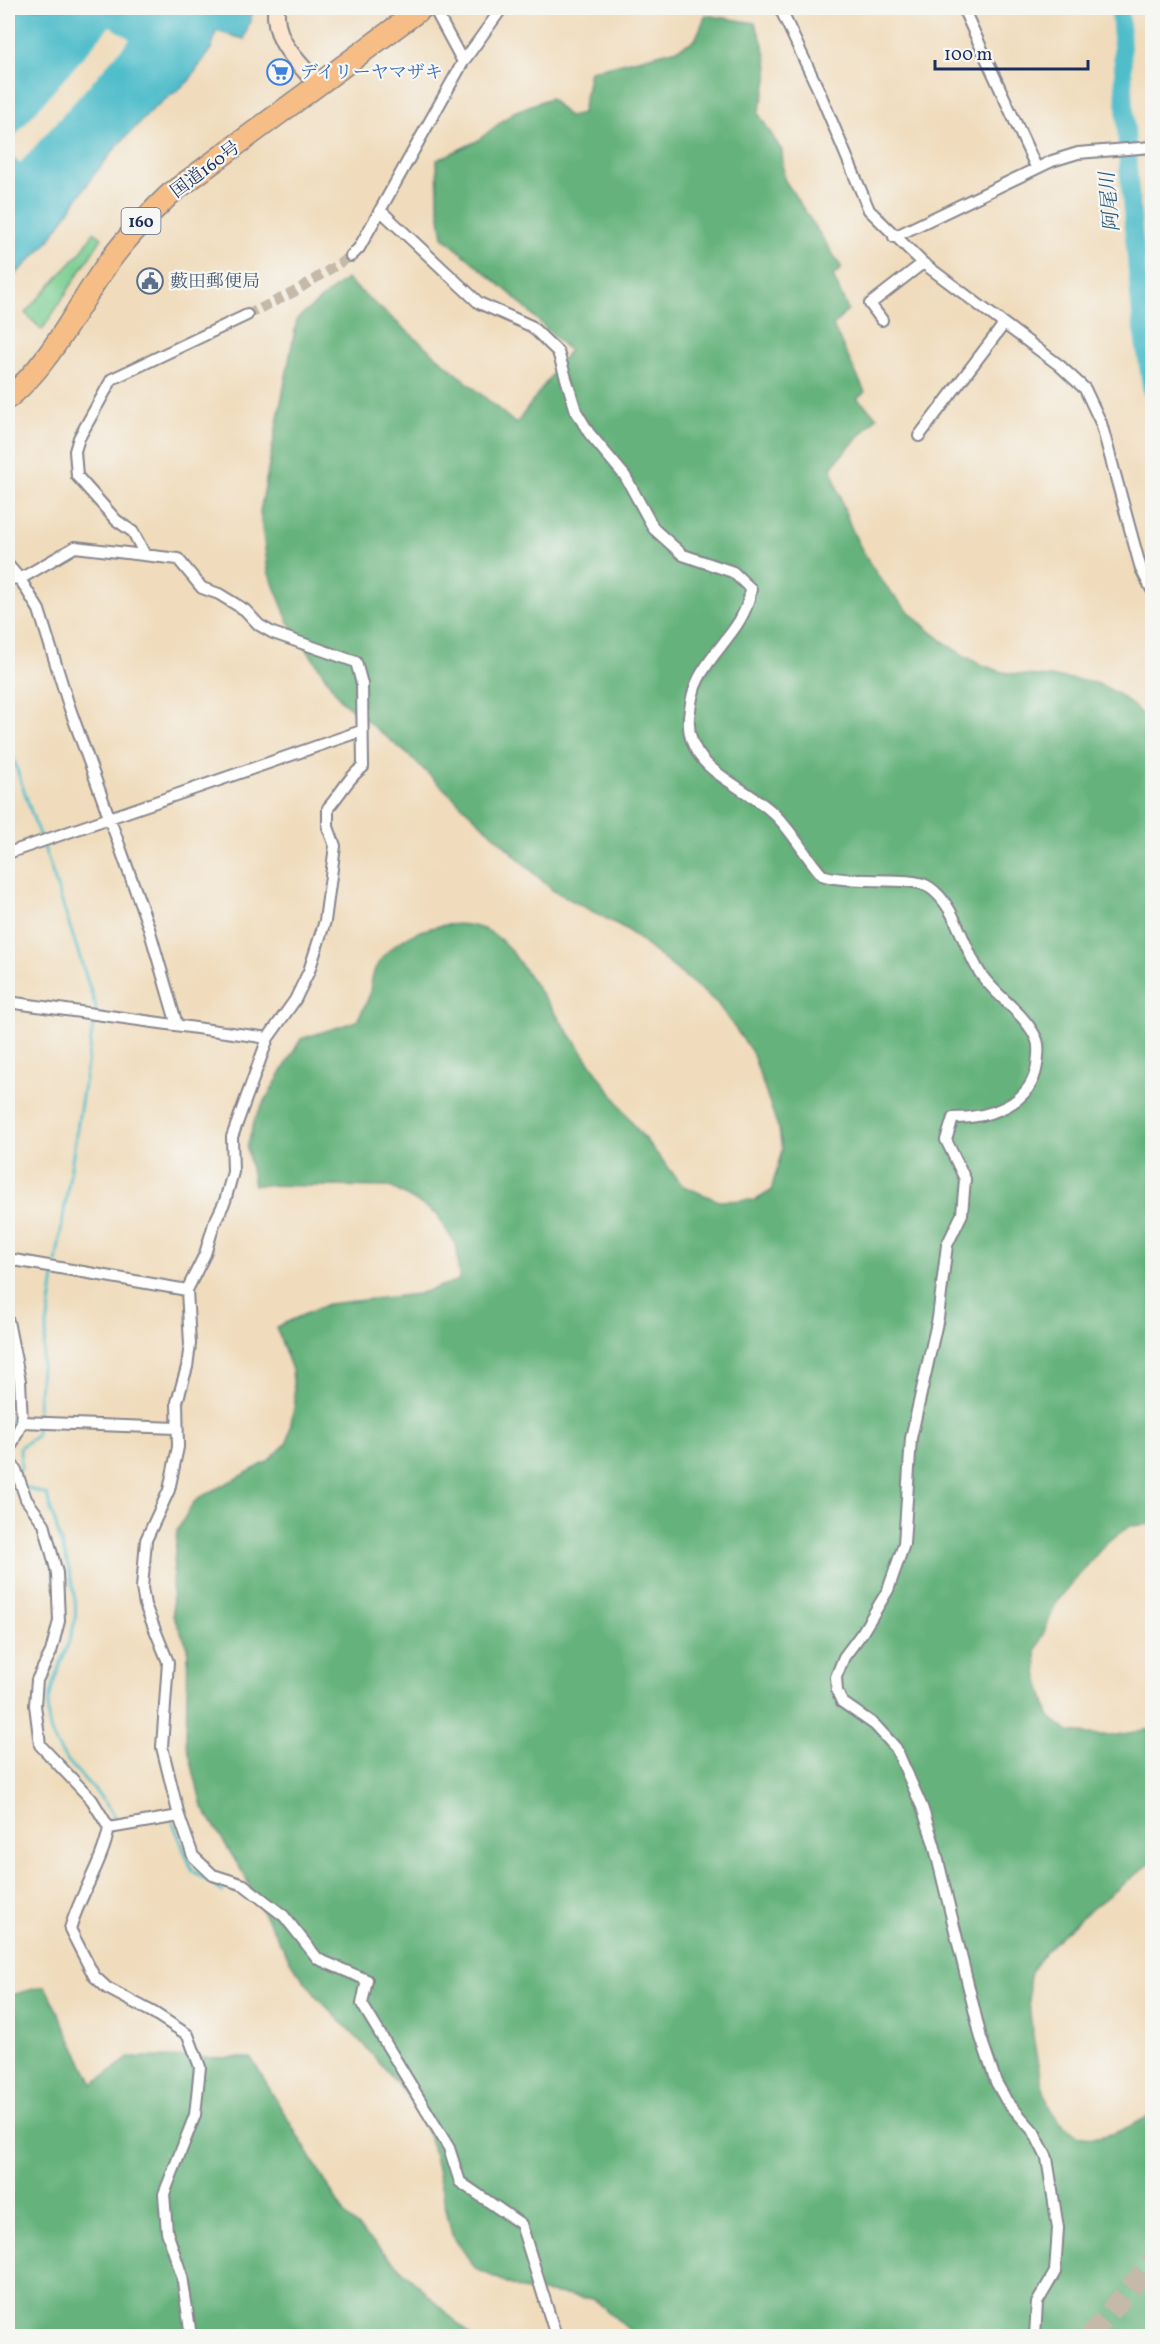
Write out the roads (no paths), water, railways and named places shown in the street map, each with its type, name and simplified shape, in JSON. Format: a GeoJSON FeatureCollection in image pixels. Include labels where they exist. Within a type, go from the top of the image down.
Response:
{"type":"FeatureCollection","features":[{"type":"Feature","properties":{"kind":"highway","name":"国道160号"},"geometry":{"type":"LineString","coordinates":[[8,398],[55,345],[104,269],[135,227],[170,194],[422,8]]}},
{"type":"Feature","properties":{"kind":"main road"},"geometry":{"type":"LineString","coordinates":[[276,8],[275,25],[282,43],[318,85]]}},
{"type":"Feature","properties":{"kind":"street"},"geometry":{"type":"LineString","coordinates":[[434,8],[464,62]]}},
{"type":"Feature","properties":{"kind":"street"},"geometry":{"type":"LineString","coordinates":[[351,256],[359,248],[464,62],[502,8]]}},
{"type":"Feature","properties":{"kind":"street"},"geometry":{"type":"LineString","coordinates":[[780,8],[819,91],[869,210],[923,263],[1059,365],[1085,389],[1101,423],[1141,569],[1152,590]]}},
{"type":"Feature","properties":{"kind":"street"},"geometry":{"type":"LineString","coordinates":[[963,8],[1036,166]]}},
{"type":"Feature","properties":{"kind":"street"},"geometry":{"type":"LineString","coordinates":[[894,237],[1036,166],[1078,153],[1147,148]]}},
{"type":"Feature","properties":{"kind":"street"},"geometry":{"type":"LineString","coordinates":[[380,210],[472,298],[531,326],[558,352],[576,411],[589,433],[625,476],[654,529],[667,544],[682,555],[733,573],[750,589],[748,609],[700,676],[691,695],[688,731],[691,744],[702,761],[772,812],[822,875],[880,882],[920,881],[929,887],[959,929],[980,973],[1014,1006],[1038,1040],[1036,1074],[1015,1104],[979,1118],[953,1118],[946,1140],[964,1179],[962,1214],[947,1245],[938,1318],[911,1438],[903,1551],[888,1590],[862,1633],[844,1657],[836,1677],[837,1691],[842,1702],[888,1737],[922,1807],[934,1844],[981,2038],[996,2082],[1006,2100],[1034,2132],[1047,2158],[1059,2228],[1055,2272],[1037,2303],[1035,2337]]}},
{"type":"Feature","properties":{"kind":"street"},"geometry":{"type":"LineString","coordinates":[[882,320],[870,304],[923,263]]}},
{"type":"Feature","properties":{"kind":"street"},"geometry":{"type":"LineString","coordinates":[[146,555],[134,532],[116,520],[77,476],[75,452],[79,438],[112,379],[247,315]]}},
{"type":"Feature","properties":{"kind":"street"},"geometry":{"type":"LineString","coordinates":[[919,436],[1004,324]]}},
{"type":"Feature","properties":{"kind":"street"},"geometry":{"type":"LineString","coordinates":[[8,578],[20,579],[75,547],[125,555],[178,559],[202,588],[219,594],[245,610],[259,625],[273,633],[356,662],[362,684],[363,767],[357,771],[344,792],[328,808],[328,826],[335,846],[325,921],[309,971],[295,1000],[268,1038],[232,1137],[233,1172],[225,1202],[214,1224],[205,1254],[187,1290],[190,1344],[187,1367],[177,1401],[178,1447],[175,1468],[169,1490],[146,1540],[142,1588],[145,1605],[168,1662],[162,1747],[179,1816],[193,1856],[213,1875],[244,1885],[284,1916],[318,1959],[333,1968],[367,1980],[362,2004],[449,2148],[460,2182],[521,2224],[556,2337]]}},
{"type":"Feature","properties":{"kind":"street"},"geometry":{"type":"LineString","coordinates":[[8,565],[20,579],[39,610],[69,706],[148,925],[177,1025]]}},
{"type":"Feature","properties":{"kind":"street"},"geometry":{"type":"LineString","coordinates":[[8,853],[361,731]]}},
{"type":"Feature","properties":{"kind":"street"},"geometry":{"type":"LineString","coordinates":[[8,1002],[268,1038]]}},
{"type":"Feature","properties":{"kind":"street"},"geometry":{"type":"LineString","coordinates":[[8,1259],[187,1290]]}},
{"type":"Feature","properties":{"kind":"street"},"geometry":{"type":"LineString","coordinates":[[8,1321],[20,1381],[22,1422],[8,1453]]}},
{"type":"Feature","properties":{"kind":"street"},"geometry":{"type":"LineString","coordinates":[[22,1422],[176,1428]]}},
{"type":"Feature","properties":{"kind":"street"},"geometry":{"type":"LineString","coordinates":[[8,1459],[16,1470],[26,1499],[44,1524],[57,1574],[58,1621],[51,1652],[37,1680],[35,1705],[40,1745],[92,1800],[109,1828],[106,1845],[77,1903],[70,1929],[94,1976],[107,1988],[154,2013],[188,2036],[200,2067],[195,2115],[164,2194],[163,2211],[188,2301],[191,2337]]}},
{"type":"Feature","properties":{"kind":"street"},"geometry":{"type":"LineString","coordinates":[[109,1828],[179,1816]]}},
{"type":"Feature","properties":{"kind":"water"},"geometry":{"type":"Polygon","coordinates":[[[8,8],[254,8],[244,39],[216,31],[212,47],[188,82],[154,108],[118,145],[92,177],[48,242],[8,282],[8,8]]]}},
{"type":"Feature","properties":{"kind":"waterway","name":"阿尾川"},"geometry":{"type":"LineString","coordinates":[[1120,8],[1128,167],[1142,329],[1152,391]]}},
{"type":"Feature","properties":{"kind":"waterway"},"geometry":{"type":"LineString","coordinates":[[8,743],[40,838]]}},
{"type":"Feature","properties":{"kind":"waterway"},"geometry":{"type":"LineString","coordinates":[[43,844],[96,1007],[56,1263]]}},
{"type":"Feature","properties":{"kind":"waterway"},"geometry":{"type":"LineString","coordinates":[[21,1470],[20,1447],[36,1436],[41,1368],[55,1270]]}},
{"type":"Feature","properties":{"kind":"waterway"},"geometry":{"type":"LineString","coordinates":[[8,1349],[15,1387]]}},
{"type":"Feature","properties":{"kind":"waterway"},"geometry":{"type":"LineString","coordinates":[[8,1429],[17,1406]]}},
{"type":"Feature","properties":{"kind":"waterway"},"geometry":{"type":"LineString","coordinates":[[27,1488],[47,1495],[70,1575],[76,1607],[72,1634],[51,1691],[48,1721],[58,1747],[102,1800],[117,1823]]}},
{"type":"Feature","properties":{"kind":"waterway"},"geometry":{"type":"LineString","coordinates":[[172,1820],[192,1870],[223,1892]]}},
{"type":"Feature","properties":{"kind":"tunnel"},"geometry":{"type":"LineString","coordinates":[[247,315],[294,292],[351,256]]}},
{"type":"Feature","properties":{"kind":"tunnel"},"geometry":{"type":"LineString","coordinates":[[1090,2336],[1152,2262]]}},
{"type":"Feature","properties":{"kind":"place","name":"デイリーヤマザキ"},"geometry":{"type":"Point","coordinates":[280,72]}},
{"type":"Feature","properties":{"kind":"place","name":"藪田郵便局"},"geometry":{"type":"Point","coordinates":[150,281]}}]}
